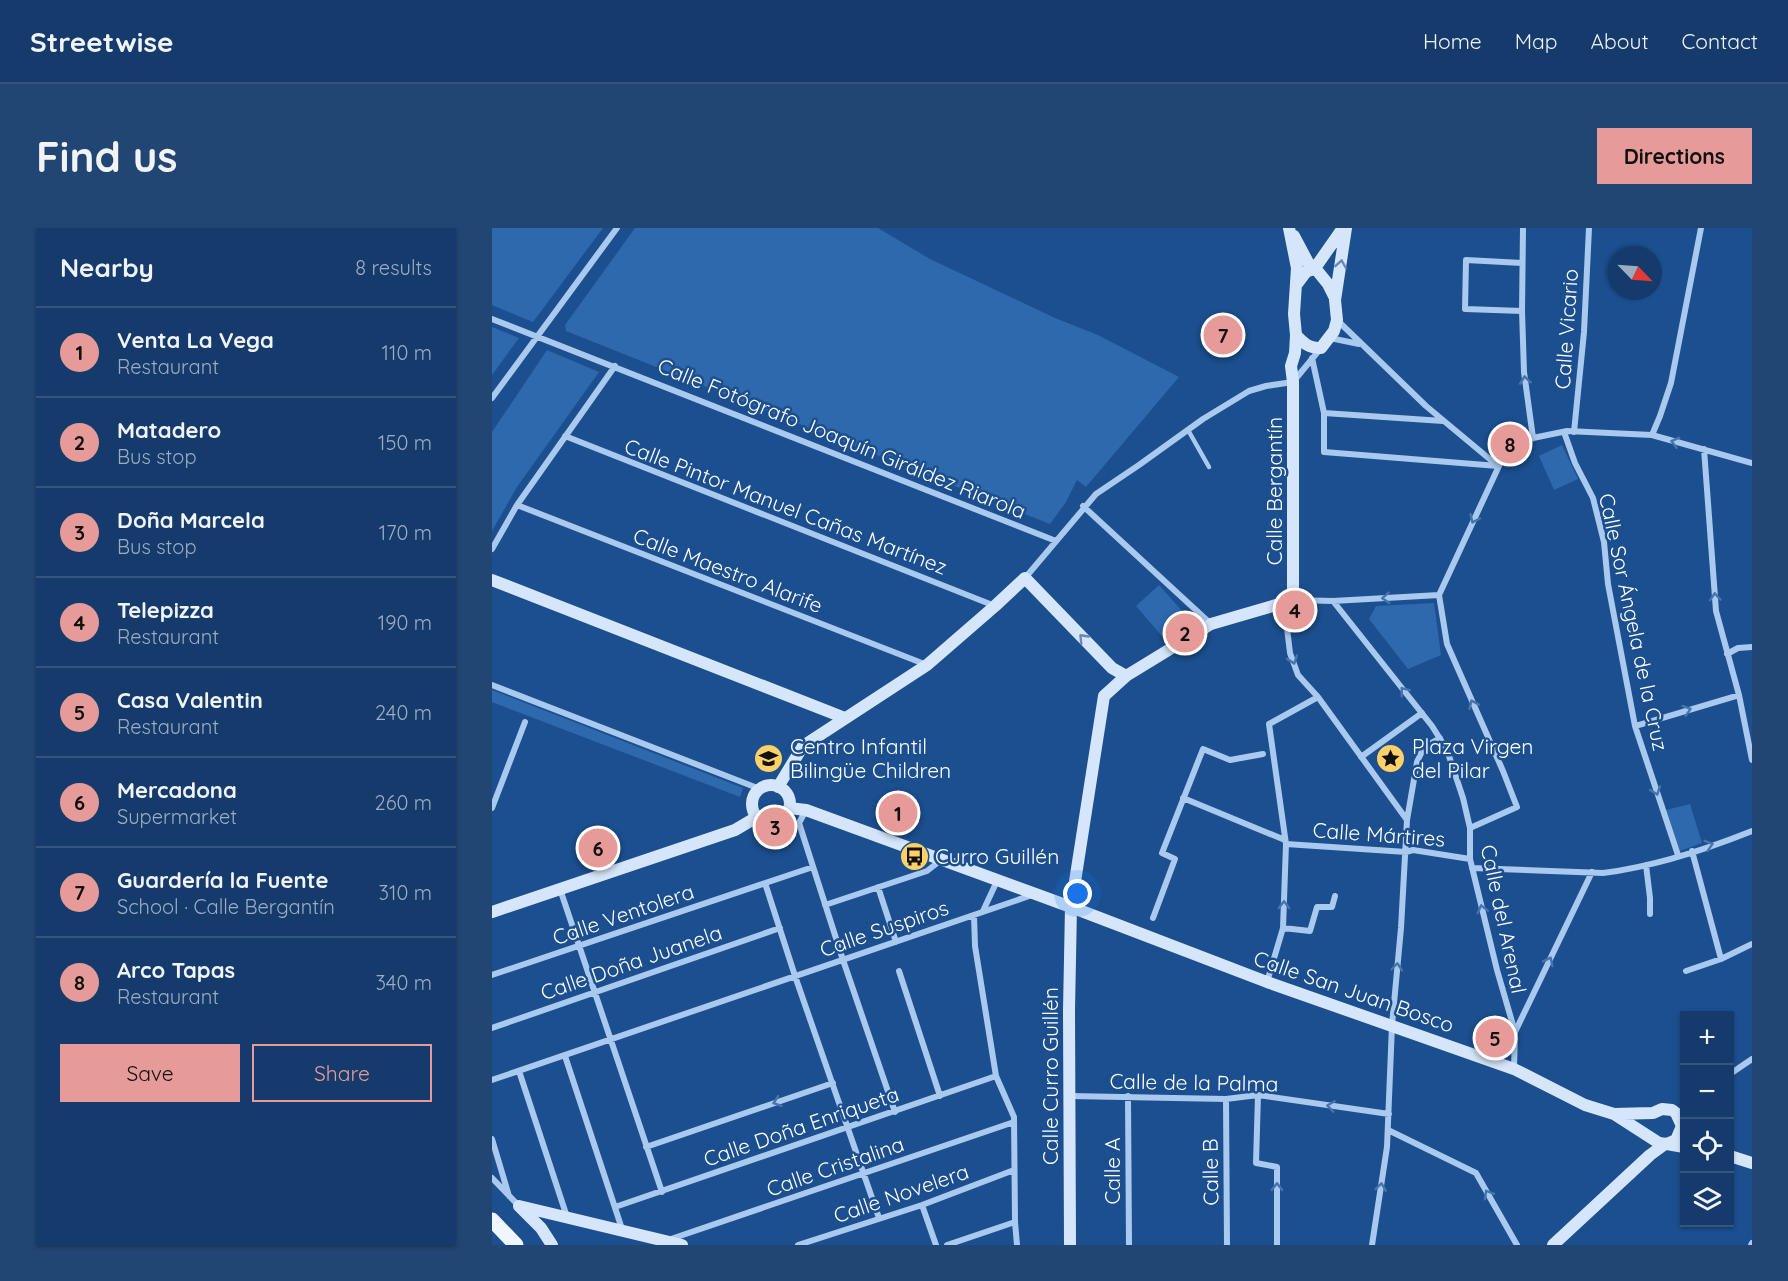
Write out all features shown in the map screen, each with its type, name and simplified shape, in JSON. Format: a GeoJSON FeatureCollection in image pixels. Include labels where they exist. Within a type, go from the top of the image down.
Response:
{"type":"FeatureCollection","features":[{"type":"Feature","properties":{"kind":"main road"},"geometry":{"type":"LineString","coordinates":[[492,1220],[516,1245]]}},
{"type":"Feature","properties":{"kind":"street"},"geometry":{"type":"LineString","coordinates":[[492,398],[617,228]]}},
{"type":"Feature","properties":{"kind":"street"},"geometry":{"type":"LineString","coordinates":[[1297,284],[1306,272],[1313,269],[1345,228]]}},
{"type":"Feature","properties":{"kind":"street"},"geometry":{"type":"LineString","coordinates":[[778,787],[803,746],[927,665],[996,606],[1024,578],[1083,506],[1096,494],[1249,391],[1293,382],[1325,343],[1337,320],[1335,300],[1345,228]]}},
{"type":"Feature","properties":{"kind":"street"},"geometry":{"type":"LineString","coordinates":[[1523,228],[1524,372],[1533,438]]}},
{"type":"Feature","properties":{"kind":"street","name":"Calle Vicario"},"geometry":{"type":"LineString","coordinates":[[1574,432],[1584,332],[1589,228]]}},
{"type":"Feature","properties":{"kind":"street"},"geometry":{"type":"LineString","coordinates":[[1652,435],[1671,383],[1701,228]]}},
{"type":"Feature","properties":{"kind":"street"},"geometry":{"type":"LineString","coordinates":[[1290,229],[1313,269],[1328,284],[1335,300]]}},
{"type":"Feature","properties":{"kind":"street","name":"Calle Bergantín"},"geometry":{"type":"LineString","coordinates":[[1288,601],[1293,382],[1291,366],[1295,353],[1294,314],[1297,284],[1297,268],[1290,229]]}},
{"type":"Feature","properties":{"kind":"street"},"geometry":{"type":"LineString","coordinates":[[1305,253],[1316,258],[1325,254]]}},
{"type":"Feature","properties":{"kind":"street"},"geometry":{"type":"LineString","coordinates":[[1522,263],[1466,260],[1465,309],[1522,311]]}},
{"type":"Feature","properties":{"kind":"street","name":"Calle Fotógrafo Joaquín Giráldez Riarola"},"geometry":{"type":"LineString","coordinates":[[492,319],[1056,541]]}},
{"type":"Feature","properties":{"kind":"street"},"geometry":{"type":"LineString","coordinates":[[1337,320],[1360,345],[1498,466]]}},
{"type":"Feature","properties":{"kind":"street"},"geometry":{"type":"LineString","coordinates":[[1296,335],[1304,344],[1312,348],[1325,343],[1360,345]]}},
{"type":"Feature","properties":{"kind":"street"},"geometry":{"type":"LineString","coordinates":[[1312,358],[1324,413],[1324,452],[1498,466]]}},
{"type":"Feature","properties":{"kind":"street"},"geometry":{"type":"LineString","coordinates":[[492,549],[517,505],[615,366]]}},
{"type":"Feature","properties":{"kind":"street"},"geometry":{"type":"LineString","coordinates":[[1324,413],[1444,421]]}},
{"type":"Feature","properties":{"kind":"street"},"geometry":{"type":"LineString","coordinates":[[1470,828],[1517,807],[1447,644],[1438,595],[1505,453],[1533,438],[1564,432],[1652,435],[1752,463]]}},
{"type":"Feature","properties":{"kind":"street","name":"Calle Sor Ángela de la Cruz"},"geometry":{"type":"LineString","coordinates":[[1564,432],[1575,463],[1593,498],[1604,542],[1608,584],[1635,726],[1678,855]]}},
{"type":"Feature","properties":{"kind":"street","name":"Calle Pintor Manuel Cañas Martínez"},"geometry":{"type":"LineString","coordinates":[[565,436],[996,606]]}},
{"type":"Feature","properties":{"kind":"street"},"geometry":{"type":"LineString","coordinates":[[1704,449],[1716,610],[1739,695],[1752,760]]}},
{"type":"Feature","properties":{"kind":"street","name":"Calle Maestro Alarife"},"geometry":{"type":"LineString","coordinates":[[517,505],[927,665]]}},
{"type":"Feature","properties":{"kind":"street"},"geometry":{"type":"LineString","coordinates":[[1083,506],[1211,624]]}},
{"type":"Feature","properties":{"kind":"street"},"geometry":{"type":"LineString","coordinates":[[1024,578],[1112,668],[1126,676]]}},
{"type":"Feature","properties":{"kind":"street"},"geometry":{"type":"LineString","coordinates":[[492,580],[845,718]]}},
{"type":"Feature","properties":{"kind":"street"},"geometry":{"type":"LineString","coordinates":[[1407,820],[1318,697],[1298,675],[1290,653],[1288,601],[1438,595]]}},
{"type":"Feature","properties":{"kind":"street","name":"Calle Curro Guillén"},"geometry":{"type":"LineString","coordinates":[[1070,1245],[1071,907],[1104,696],[1126,676],[1211,624],[1288,601]]}},
{"type":"Feature","properties":{"kind":"street","name":"Calle del Arenal"},"geometry":{"type":"LineString","coordinates":[[1333,601],[1422,713],[1447,750],[1463,798],[1470,828],[1470,859],[1499,979],[1515,1032],[1514,1069]]}},
{"type":"Feature","properties":{"kind":"street"},"geometry":{"type":"LineString","coordinates":[[1727,654],[1738,648],[1752,647]]}},
{"type":"Feature","properties":{"kind":"street"},"geometry":{"type":"LineString","coordinates":[[492,685],[760,789]]}},
{"type":"Feature","properties":{"kind":"street"},"geometry":{"type":"LineString","coordinates":[[1635,726],[1739,695]]}},
{"type":"Feature","properties":{"kind":"street"},"geometry":{"type":"LineString","coordinates":[[1267,982],[1283,928],[1286,842],[1269,724],[1318,697]]}},
{"type":"Feature","properties":{"kind":"street"},"geometry":{"type":"LineString","coordinates":[[1361,757],[1422,713]]}},
{"type":"Feature","properties":{"kind":"street"},"geometry":{"type":"LineString","coordinates":[[492,808],[495,789],[525,722]]}},
{"type":"Feature","properties":{"kind":"street"},"geometry":{"type":"LineString","coordinates":[[1372,1245],[1388,1130],[1392,1025],[1407,820],[1417,762],[1424,747],[1440,738]]}},
{"type":"Feature","properties":{"kind":"street"},"geometry":{"type":"LineString","coordinates":[[1153,918],[1175,859],[1162,853],[1203,749],[1230,760],[1263,754]]}},
{"type":"Feature","properties":{"kind":"street"},"geometry":{"type":"LineString","coordinates":[[772,785],[778,787],[788,796],[789,808],[787,814],[778,822],[767,823],[757,817],[752,806],[753,799],[760,789],[772,785]]}},
{"type":"Feature","properties":{"kind":"street","name":"Calle Mártires"},"geometry":{"type":"LineString","coordinates":[[1183,798],[1286,842],[1406,852],[1413,850],[1470,859]]}},
{"type":"Feature","properties":{"kind":"street","name":"Calle San Juan Bosco"},"geometry":{"type":"LineString","coordinates":[[789,808],[806,810],[1267,982],[1514,1069],[1585,1106],[1614,1114],[1659,1142],[1680,1147]]}},
{"type":"Feature","properties":{"kind":"street"},"geometry":{"type":"LineString","coordinates":[[806,810],[799,823],[895,1112]]}},
{"type":"Feature","properties":{"kind":"street"},"geometry":{"type":"LineString","coordinates":[[492,912],[735,830],[757,817]]}},
{"type":"Feature","properties":{"kind":"street"},"geometry":{"type":"LineString","coordinates":[[1472,868],[1592,872],[1621,870],[1646,865],[1752,831]]}},
{"type":"Feature","properties":{"kind":"street"},"geometry":{"type":"LineString","coordinates":[[1692,851],[1721,959]]}},
{"type":"Feature","properties":{"kind":"street"},"geometry":{"type":"LineString","coordinates":[[825,905],[927,871],[941,859]]}},
{"type":"Feature","properties":{"kind":"street"},"geometry":{"type":"LineString","coordinates":[[1646,865],[1650,914]]}},
{"type":"Feature","properties":{"kind":"street","name":"Calle Ventolera"},"geometry":{"type":"LineString","coordinates":[[492,975],[813,867]]}},
{"type":"Feature","properties":{"kind":"street"},"geometry":{"type":"LineString","coordinates":[[1515,1032],[1592,872]]}},
{"type":"Feature","properties":{"kind":"street"},"geometry":{"type":"LineString","coordinates":[[983,911],[997,880]]}},
{"type":"Feature","properties":{"kind":"street"},"geometry":{"type":"LineString","coordinates":[[765,884],[879,1218]]}},
{"type":"Feature","properties":{"kind":"street"},"geometry":{"type":"LineString","coordinates":[[878,887],[896,942]]}},
{"type":"Feature","properties":{"kind":"street"},"geometry":{"type":"LineString","coordinates":[[560,889],[662,1192]]}},
{"type":"Feature","properties":{"kind":"street","name":"Calle Suspiros"},"geometry":{"type":"LineString","coordinates":[[492,1080],[1035,894]]}},
{"type":"Feature","properties":{"kind":"street"},"geometry":{"type":"LineString","coordinates":[[1283,928],[1310,931],[1317,907],[1332,907],[1335,896]]}},
{"type":"Feature","properties":{"kind":"street"},"geometry":{"type":"LineString","coordinates":[[974,915],[975,946],[996,1076],[1014,1117],[1017,1245]]}},
{"type":"Feature","properties":{"kind":"street","name":"Calle Doña Juanela"},"geometry":{"type":"LineString","coordinates":[[492,1028],[780,928]]}},
{"type":"Feature","properties":{"kind":"street"},"geometry":{"type":"LineString","coordinates":[[1686,971],[1721,959],[1752,944]]}},
{"type":"Feature","properties":{"kind":"street"},"geometry":{"type":"LineString","coordinates":[[899,971],[940,1096]]}},
{"type":"Feature","properties":{"kind":"street"},"geometry":{"type":"LineString","coordinates":[[565,1056],[622,1230]]}},
{"type":"Feature","properties":{"kind":"street"},"geometry":{"type":"LineString","coordinates":[[1734,1071],[1752,1059]]}},
{"type":"Feature","properties":{"kind":"street"},"geometry":{"type":"LineString","coordinates":[[519,1071],[568,1218]]}},
{"type":"Feature","properties":{"kind":"street","name":"Calle Doña Enriqueta"},"geometry":{"type":"LineString","coordinates":[[615,1207],[996,1076]]}},
{"type":"Feature","properties":{"kind":"street"},"geometry":{"type":"LineString","coordinates":[[646,1147],[833,1083]]}},
{"type":"Feature","properties":{"kind":"street"},"geometry":{"type":"LineString","coordinates":[[1258,1095],[1256,1163],[1277,1167],[1277,1245]]}},
{"type":"Feature","properties":{"kind":"street","name":"Calle de la Palma"},"geometry":{"type":"LineString","coordinates":[[1069,1096],[1226,1099],[1258,1095],[1389,1114]]}},
{"type":"Feature","properties":{"kind":"street","name":"Calle A"},"geometry":{"type":"LineString","coordinates":[[1128,1096],[1129,1245]]}},
{"type":"Feature","properties":{"kind":"street","name":"Calle B"},"geometry":{"type":"LineString","coordinates":[[1226,1099],[1227,1245]]}},
{"type":"Feature","properties":{"kind":"street"},"geometry":{"type":"LineString","coordinates":[[1614,1114],[1653,1113],[1662,1109],[1680,1110]]}},
{"type":"Feature","properties":{"kind":"street"},"geometry":{"type":"LineString","coordinates":[[1653,1113],[1647,1122],[1659,1142]]}},
{"type":"Feature","properties":{"kind":"street","name":"Calle Cristalina"},"geometry":{"type":"LineString","coordinates":[[665,1241],[1014,1122]]}},
{"type":"Feature","properties":{"kind":"street"},"geometry":{"type":"LineString","coordinates":[[1388,1130],[1476,1173],[1517,1245]]}},
{"type":"Feature","properties":{"kind":"street"},"geometry":{"type":"LineString","coordinates":[[1553,1245],[1650,1155],[1659,1142],[1676,1140],[1680,1134]]}},
{"type":"Feature","properties":{"kind":"street"},"geometry":{"type":"LineString","coordinates":[[492,1139],[509,1196]]}},
{"type":"Feature","properties":{"kind":"street"},"geometry":{"type":"LineString","coordinates":[[1734,1157],[1752,1162]]}},
{"type":"Feature","properties":{"kind":"street","name":"Calle Novelera"},"geometry":{"type":"LineString","coordinates":[[798,1245],[922,1205],[1014,1170]]}},
{"type":"Feature","properties":{"kind":"street"},"geometry":{"type":"LineString","coordinates":[[492,1178],[541,1228],[552,1245]]}},
{"type":"Feature","properties":{"kind":"street"},"geometry":{"type":"LineString","coordinates":[[922,1205],[936,1245]]}},
{"type":"Feature","properties":{"kind":"street"},"geometry":{"type":"LineString","coordinates":[[519,1206],[682,1245]]}},
{"type":"Feature","properties":{"kind":"street"},"geometry":{"type":"LineString","coordinates":[[947,1245],[1015,1222]]}},
{"type":"Feature","properties":{"kind":"lane"},"geometry":{"type":"LineString","coordinates":[[1188,430],[1209,467]]}},
{"type":"Feature","properties":{"kind":"shaded area"},"geometry":{"type":"Polygon","coordinates":[[[492,228],[603,228],[533,322],[492,305],[492,228]]]}},
{"type":"Feature","properties":{"kind":"shaded area"},"geometry":{"type":"Polygon","coordinates":[[[635,228],[878,228],[930,259],[1055,318],[1098,335],[1179,377],[1086,487],[1077,480],[1066,502],[1050,524],[566,331],[565,325],[635,228]]]}},
{"type":"Feature","properties":{"kind":"shaded area"},"geometry":{"type":"Polygon","coordinates":[[[492,327],[519,338],[492,375],[492,327]]]}},
{"type":"Feature","properties":{"kind":"shaded area"},"geometry":{"type":"Polygon","coordinates":[[[547,350],[599,372],[517,487],[492,531],[492,432],[547,350]]]}},
{"type":"Feature","properties":{"kind":"shaded area"},"geometry":{"type":"Polygon","coordinates":[[[1562,445],[1578,479],[1554,490],[1539,456],[1562,445]]]}},
{"type":"Feature","properties":{"kind":"shaded area"},"geometry":{"type":"Polygon","coordinates":[[[1159,585],[1191,621],[1167,642],[1136,606],[1159,585]]]}},
{"type":"Feature","properties":{"kind":"shaded area"},"geometry":{"type":"Polygon","coordinates":[[[1434,603],[1441,655],[1408,669],[1369,619],[1376,606],[1434,603]]]}},
{"type":"Feature","properties":{"kind":"shaded area"},"geometry":{"type":"Polygon","coordinates":[[[492,690],[743,788],[740,797],[492,702],[492,690]]]}},
{"type":"Feature","properties":{"kind":"shaded area"},"geometry":{"type":"Polygon","coordinates":[[[1690,804],[1702,843],[1680,851],[1666,810],[1690,804]]]}},
{"type":"Feature","properties":{"kind":"place","name":"Guardería la Fuente"},"geometry":{"type":"Point","coordinates":[1223,335]}},
{"type":"Feature","properties":{"kind":"place","name":"Arco Tapas"},"geometry":{"type":"Point","coordinates":[1510,444]}},
{"type":"Feature","properties":{"kind":"place","name":"Telepizza"},"geometry":{"type":"Point","coordinates":[1295,610]}},
{"type":"Feature","properties":{"kind":"place","name":"Matadero"},"geometry":{"type":"Point","coordinates":[1185,633]}},
{"type":"Feature","properties":{"kind":"place","name":"Centro Infantil Bilingüe Children"},"geometry":{"type":"Point","coordinates":[769,758]}},
{"type":"Feature","properties":{"kind":"place","name":"Plaza Virgen del Pilar"},"geometry":{"type":"Point","coordinates":[1391,758]}},
{"type":"Feature","properties":{"kind":"place","name":"Venta La Vega"},"geometry":{"type":"Point","coordinates":[898,813]}},
{"type":"Feature","properties":{"kind":"place","name":"Doña Marcela"},"geometry":{"type":"Point","coordinates":[775,827]}},
{"type":"Feature","properties":{"kind":"place","name":"Mercadona"},"geometry":{"type":"Point","coordinates":[598,848]}},
{"type":"Feature","properties":{"kind":"place","name":"Curro Guillén"},"geometry":{"type":"Point","coordinates":[914,856]}},
{"type":"Feature","properties":{"kind":"place","name":"Casa Valentin"},"geometry":{"type":"Point","coordinates":[1495,1038]}}]}
